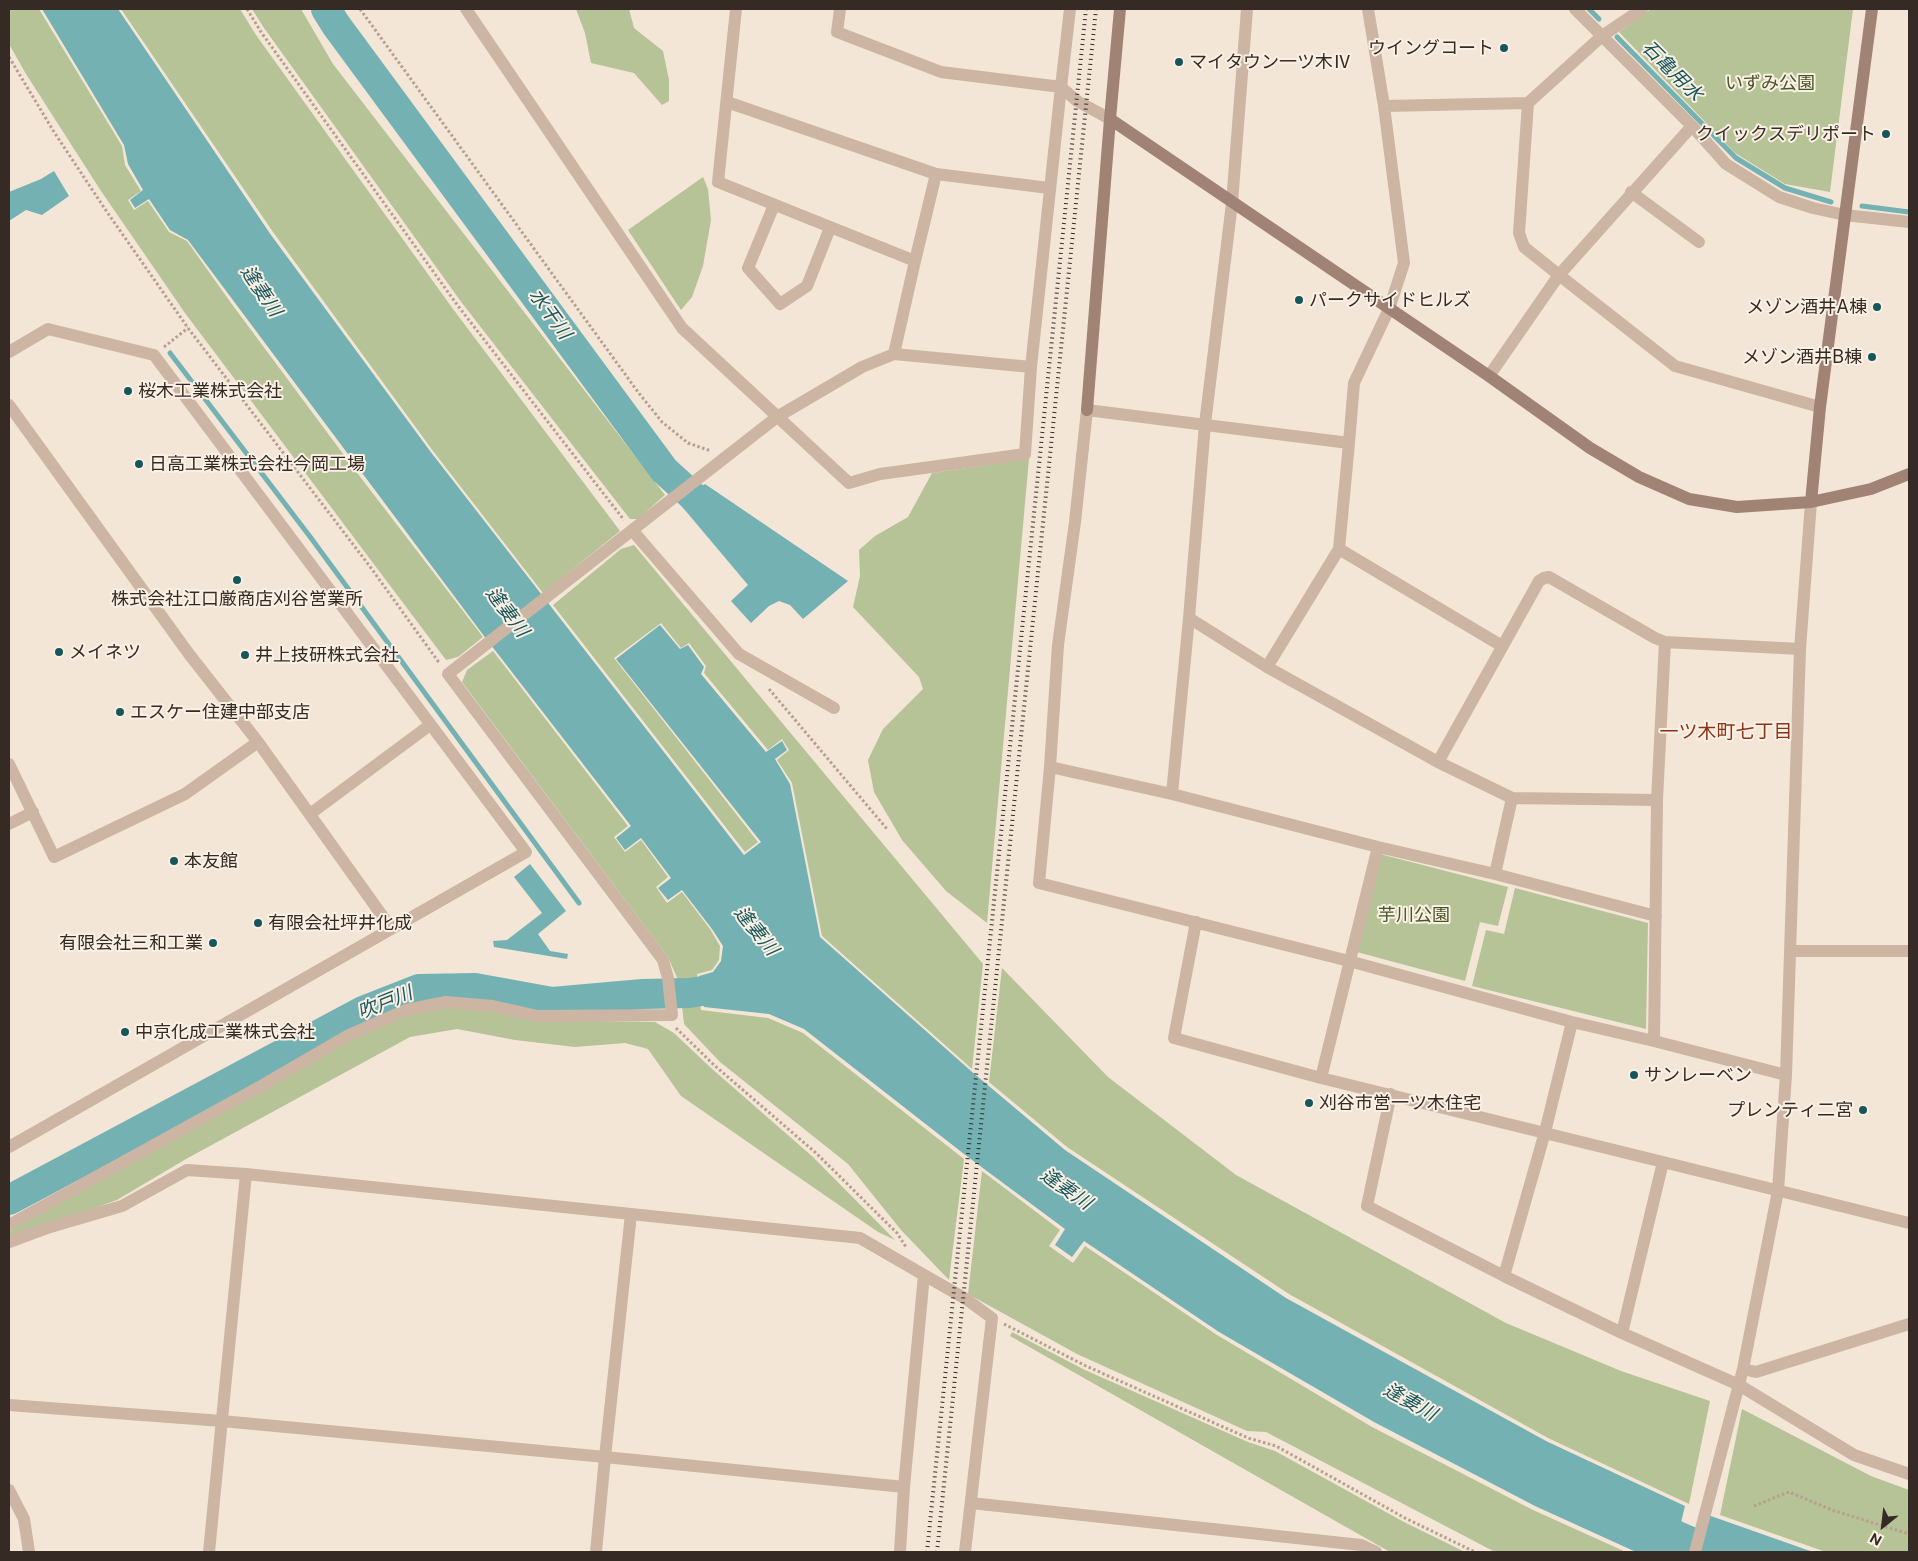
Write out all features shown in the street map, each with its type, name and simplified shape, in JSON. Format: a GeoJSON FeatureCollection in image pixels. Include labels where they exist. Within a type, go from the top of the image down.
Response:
{"type":"FeatureCollection","features":[{"type":"Feature","properties":{"kind":"street"},"geometry":{"type":"LineString","coordinates":[[466,9],[682,328],[849,483],[880,474],[1024,454],[1049,188],[1070,9]]}},
{"type":"Feature","properties":{"kind":"street"},"geometry":{"type":"LineString","coordinates":[[736,9],[718,182],[915,261]]}},
{"type":"Feature","properties":{"kind":"street"},"geometry":{"type":"LineString","coordinates":[[840,9],[838,32],[941,72],[1061,87],[1077,101],[1110,119],[1489,376],[1590,448],[1639,477],[1689,499],[1737,507],[1811,502],[1871,489],[1909,474]]}},
{"type":"Feature","properties":{"kind":"street"},"geometry":{"type":"LineString","coordinates":[[1120,9],[1088,410],[1058,645],[1050,767],[1039,883],[1349,961],[1572,1022],[1786,1075]]}},
{"type":"Feature","properties":{"kind":"street"},"geometry":{"type":"LineString","coordinates":[[1172,794],[1205,424],[1232,203],[1248,9]]}},
{"type":"Feature","properties":{"kind":"street"},"geometry":{"type":"LineString","coordinates":[[1267,667],[1339,549],[1354,383],[1389,309],[1404,263],[1384,106],[1368,9]]}},
{"type":"Feature","properties":{"kind":"street"},"geometry":{"type":"LineString","coordinates":[[1575,9],[1692,126],[1726,164],[1779,197],[1845,215],[1909,222]]}},
{"type":"Feature","properties":{"kind":"street"},"geometry":{"type":"LineString","coordinates":[[1384,106],[1528,103],[1602,36],[1642,9]]}},
{"type":"Feature","properties":{"kind":"street"},"geometry":{"type":"LineString","coordinates":[[1695,1552],[1743,1369],[1778,1192],[1786,1075],[1800,649],[1811,502],[1820,407],[1872,9]]}},
{"type":"Feature","properties":{"kind":"street"},"geometry":{"type":"LineString","coordinates":[[727,102],[936,174],[1049,188]]}},
{"type":"Feature","properties":{"kind":"street"},"geometry":{"type":"LineString","coordinates":[[1528,103],[1519,233],[1524,248],[1675,366],[1820,407]]}},
{"type":"Feature","properties":{"kind":"street"},"geometry":{"type":"LineString","coordinates":[[1489,376],[1559,275],[1631,192],[1692,126]]}},
{"type":"Feature","properties":{"kind":"street"},"geometry":{"type":"LineString","coordinates":[[894,354],[936,174]]}},
{"type":"Feature","properties":{"kind":"street"},"geometry":{"type":"LineString","coordinates":[[1631,192],[1699,242]]}},
{"type":"Feature","properties":{"kind":"street"},"geometry":{"type":"LineString","coordinates":[[774,205],[748,268],[780,304],[806,286],[830,228]]}},
{"type":"Feature","properties":{"kind":"street"},"geometry":{"type":"LineString","coordinates":[[9,352],[48,329],[154,355],[526,852],[9,1147]]}},
{"type":"Feature","properties":{"kind":"street"},"geometry":{"type":"LineString","coordinates":[[9,1225],[261,1086],[349,1035],[406,1010],[446,1002],[493,1006],[538,1016],[672,1015],[668,978],[663,960],[448,674],[777,417],[862,367],[894,354],[1031,367]]}},
{"type":"Feature","properties":{"kind":"street"},"geometry":{"type":"LineString","coordinates":[[9,405],[189,654],[258,742],[391,928]]}},
{"type":"Feature","properties":{"kind":"street"},"geometry":{"type":"LineString","coordinates":[[1088,410],[1350,443]]}},
{"type":"Feature","properties":{"kind":"street"},"geometry":{"type":"LineString","coordinates":[[632,530],[739,654],[834,708]]}},
{"type":"Feature","properties":{"kind":"street"},"geometry":{"type":"LineString","coordinates":[[1339,549],[1502,646]]}},
{"type":"Feature","properties":{"kind":"street"},"geometry":{"type":"LineString","coordinates":[[1438,762],[1539,581],[1544,578],[1549,577],[1665,642],[1800,649]]}},
{"type":"Feature","properties":{"kind":"street"},"geometry":{"type":"LineString","coordinates":[[1189,618],[1267,667],[1438,762],[1512,798],[1657,800]]}},
{"type":"Feature","properties":{"kind":"street"},"geometry":{"type":"LineString","coordinates":[[1654,1041],[1657,800],[1665,642]]}},
{"type":"Feature","properties":{"kind":"street"},"geometry":{"type":"LineString","coordinates":[[310,814],[430,724]]}},
{"type":"Feature","properties":{"kind":"street"},"geometry":{"type":"LineString","coordinates":[[9,764],[54,857],[185,794],[258,742]]}},
{"type":"Feature","properties":{"kind":"street"},"geometry":{"type":"LineString","coordinates":[[1050,767],[1172,794],[1378,848],[1494,874],[1656,916]]}},
{"type":"Feature","properties":{"kind":"street"},"geometry":{"type":"LineString","coordinates":[[1494,874],[1512,798]]}},
{"type":"Feature","properties":{"kind":"street"},"geometry":{"type":"LineString","coordinates":[[9,824],[33,812]]}},
{"type":"Feature","properties":{"kind":"street"},"geometry":{"type":"LineString","coordinates":[[1322,1078],[1378,848]]}},
{"type":"Feature","properties":{"kind":"street"},"geometry":{"type":"LineString","coordinates":[[1196,922],[1174,1038],[1322,1078],[1909,1223]]}},
{"type":"Feature","properties":{"kind":"street"},"geometry":{"type":"LineString","coordinates":[[1791,951],[1909,951]]}},
{"type":"Feature","properties":{"kind":"street"},"geometry":{"type":"LineString","coordinates":[[1504,1276],[1545,1132],[1572,1022]]}},
{"type":"Feature","properties":{"kind":"street"},"geometry":{"type":"LineString","coordinates":[[1391,1094],[1368,1206],[1504,1276],[1622,1333],[1739,1385],[1854,1455],[1909,1474]]}},
{"type":"Feature","properties":{"kind":"street"},"geometry":{"type":"LineString","coordinates":[[1622,1333],[1663,1162]]}},
{"type":"Feature","properties":{"kind":"street"},"geometry":{"type":"LineString","coordinates":[[9,1242],[47,1228],[122,1206],[187,1170],[246,1174],[860,1238],[966,1299],[992,1318],[972,1503],[964,1552]]}},
{"type":"Feature","properties":{"kind":"street"},"geometry":{"type":"LineString","coordinates":[[209,1552],[246,1174]]}},
{"type":"Feature","properties":{"kind":"street"},"geometry":{"type":"LineString","coordinates":[[596,1552],[631,1214]]}},
{"type":"Feature","properties":{"kind":"street"},"geometry":{"type":"LineString","coordinates":[[900,1552],[904,1487],[924,1275]]}},
{"type":"Feature","properties":{"kind":"street"},"geometry":{"type":"LineString","coordinates":[[1743,1369],[1756,1372],[1909,1324]]}},
{"type":"Feature","properties":{"kind":"street"},"geometry":{"type":"LineString","coordinates":[[9,1406],[222,1421],[904,1487]]}},
{"type":"Feature","properties":{"kind":"street"},"geometry":{"type":"LineString","coordinates":[[9,1490],[24,1519],[29,1552]]}},
{"type":"Feature","properties":{"kind":"street"},"geometry":{"type":"LineString","coordinates":[[972,1503],[1361,1545],[1376,1552]]}},
{"type":"Feature","properties":{"kind":"path"},"geometry":{"type":"LineString","coordinates":[[246,9],[260,32],[458,306],[632,530]]}},
{"type":"Feature","properties":{"kind":"path"},"geometry":{"type":"LineString","coordinates":[[360,9],[638,392],[662,422],[688,443],[723,459]]}},
{"type":"Feature","properties":{"kind":"path"},"geometry":{"type":"LineString","coordinates":[[9,57],[54,132],[188,328],[448,674]]}},
{"type":"Feature","properties":{"kind":"path"},"geometry":{"type":"LineString","coordinates":[[154,355],[188,328]]}},
{"type":"Feature","properties":{"kind":"path"},"geometry":{"type":"LineString","coordinates":[[765,684],[887,829]]}},
{"type":"Feature","properties":{"kind":"path"},"geometry":{"type":"LineString","coordinates":[[672,1015],[676,1029],[714,1065],[816,1153],[897,1233],[910,1254]]}},
{"type":"Feature","properties":{"kind":"path"},"geometry":{"type":"LineString","coordinates":[[992,1318],[1086,1366],[1248,1438],[1276,1446],[1405,1518],[1475,1552]]}},
{"type":"Feature","properties":{"kind":"path"},"geometry":{"type":"LineString","coordinates":[[1754,1506],[1789,1492],[1832,1510],[1909,1534]]}},
{"type":"Feature","properties":{"kind":"green space"},"geometry":{"type":"Polygon","coordinates":[[[9,9],[39,9],[122,146],[125,165],[141,191],[128,200],[134,210],[148,201],[169,232],[187,241],[358,474],[483,637],[458,657],[446,660],[185,313],[101,191],[26,74],[9,44],[9,9]]]}},
{"type":"Feature","properties":{"kind":"green space"},"geometry":{"type":"Polygon","coordinates":[[[121,9],[240,9],[256,35],[453,309],[620,531],[543,593],[433,451],[273,232],[121,9]]]}},
{"type":"Feature","properties":{"kind":"green space"},"geometry":{"type":"Polygon","coordinates":[[[252,9],[301,9],[333,64],[665,495],[638,519],[630,519],[462,303],[252,9]]]}},
{"type":"Feature","properties":{"kind":"green space"},"geometry":{"type":"Polygon","coordinates":[[[576,9],[629,9],[634,28],[663,51],[669,80],[669,101],[662,105],[634,73],[591,63],[585,33],[576,9]]]}},
{"type":"Feature","properties":{"kind":"green space","name":"いずみ公園"},"geometry":{"type":"Polygon","coordinates":[[[1651,9],[1853,9],[1830,192],[1785,184],[1735,153],[1619,32],[1651,9]]]}},
{"type":"Feature","properties":{"kind":"green space"},"geometry":{"type":"Polygon","coordinates":[[[703,177],[708,189],[711,220],[703,266],[692,297],[681,310],[628,230],[703,177]]]}},
{"type":"Feature","properties":{"kind":"green space"},"geometry":{"type":"Polygon","coordinates":[[[1029,459],[987,923],[946,891],[902,840],[874,792],[868,760],[883,729],[923,689],[919,677],[853,607],[860,576],[859,550],[875,536],[908,517],[932,473],[1029,459]]]}},
{"type":"Feature","properties":{"kind":"green space"},"geometry":{"type":"Polygon","coordinates":[[[634,545],[983,964],[972,1069],[822,936],[792,783],[777,760],[789,750],[782,739],[768,750],[704,673],[706,666],[689,643],[681,648],[661,623],[614,658],[758,842],[745,852],[553,605],[621,549],[634,545]]]}},
{"type":"Feature","properties":{"kind":"green space"},"geometry":{"type":"Polygon","coordinates":[[[493,651],[628,826],[614,837],[625,852],[641,840],[668,877],[656,887],[667,903],[682,892],[710,929],[720,946],[719,960],[712,970],[697,974],[698,981],[679,982],[668,957],[462,682],[467,670],[493,651]]]}},
{"type":"Feature","properties":{"kind":"green space","name":"芋川公園"},"geometry":{"type":"Polygon","coordinates":[[[1376,853],[1508,887],[1498,926],[1480,922],[1465,981],[1353,951],[1376,853]]]}},
{"type":"Feature","properties":{"kind":"green space"},"geometry":{"type":"Polygon","coordinates":[[[1515,888],[1648,923],[1646,1029],[1472,986],[1486,930],[1504,934],[1515,888]]]}},
{"type":"Feature","properties":{"kind":"green space"},"geometry":{"type":"Polygon","coordinates":[[[1002,968],[1108,1077],[1236,1175],[1506,1323],[1621,1371],[1710,1401],[1689,1504],[1548,1438],[1289,1294],[1067,1147],[989,1082],[1002,968]]]}},
{"type":"Feature","properties":{"kind":"green space"},"geometry":{"type":"Polygon","coordinates":[[[700,1004],[701,1010],[768,1018],[803,1033],[964,1159],[949,1280],[901,1230],[848,1164],[720,1062],[684,1024],[682,1006],[700,1004]]]}},
{"type":"Feature","properties":{"kind":"green space"},"geometry":{"type":"Polygon","coordinates":[[[447,1006],[494,1011],[539,1020],[655,1022],[674,1033],[813,1157],[895,1240],[878,1232],[681,1096],[648,1049],[625,1043],[575,1047],[515,1040],[457,1029],[410,1037],[186,1159],[117,1200],[9,1239],[9,1232],[41,1212],[351,1040],[407,1014],[447,1006]]]}},
{"type":"Feature","properties":{"kind":"green space"},"geometry":{"type":"Polygon","coordinates":[[[982,1171],[1060,1230],[1049,1246],[1073,1263],[1085,1246],[1217,1335],[1372,1427],[1533,1510],[1626,1552],[1495,1552],[1266,1432],[1247,1431],[1077,1354],[968,1294],[982,1171]]]}},
{"type":"Feature","properties":{"kind":"green space"},"geometry":{"type":"Polygon","coordinates":[[[1012,1332],[1085,1370],[1248,1442],[1275,1451],[1404,1522],[1465,1552],[1390,1552],[1010,1336],[1012,1332]]]}},
{"type":"Feature","properties":{"kind":"green space"},"geometry":{"type":"Polygon","coordinates":[[[1742,1409],[1871,1476],[1909,1490],[1909,1552],[1826,1552],[1720,1515],[1742,1409]]]}},
{"type":"Feature","properties":{"kind":"water"},"geometry":{"type":"Polygon","coordinates":[[[42,9],[118,9],[271,235],[430,451],[744,855],[761,842],[616,659],[660,625],[680,649],[688,645],[704,667],[701,674],[766,752],[782,741],[787,750],[775,759],[790,784],[820,937],[971,1071],[1065,1150],[1286,1298],[1546,1441],[1685,1506],[1674,1552],[1636,1552],[1535,1506],[1374,1422],[1219,1332],[1084,1241],[1072,1257],[1055,1245],[1065,1229],[964,1154],[804,1029],[769,1014],[704,1007],[703,1000],[682,1002],[680,984],[701,983],[699,976],[713,972],[721,961],[723,946],[682,890],[668,900],[658,888],[671,878],[641,838],[625,850],[616,838],[631,826],[484,636],[188,240],[170,230],[149,199],[135,208],[130,200],[143,190],[128,164],[124,145],[42,9]]]}},
{"type":"Feature","properties":{"kind":"water"},"geometry":{"type":"Polygon","coordinates":[[[54,171],[69,196],[42,215],[26,210],[9,221],[9,192],[41,179],[54,171]]]}},
{"type":"Feature","properties":{"kind":"water"},"geometry":{"type":"Polygon","coordinates":[[[705,484],[848,581],[803,619],[790,605],[779,601],[769,606],[751,623],[731,601],[748,585],[679,503],[705,484]]]}},
{"type":"Feature","properties":{"kind":"water"},"geometry":{"type":"Polygon","coordinates":[[[530,864],[566,911],[538,934],[550,951],[568,954],[567,959],[494,947],[493,941],[507,940],[542,913],[514,877],[530,864]]]}},
{"type":"Feature","properties":{"kind":"water"},"geometry":{"type":"Polygon","coordinates":[[[1708,1515],[1813,1552],[1699,1552],[1708,1515]]]}},
{"type":"Feature","properties":{"kind":"waterway","name":"水干川"},"geometry":{"type":"LineString","coordinates":[[326,9],[664,470],[721,522]]}},
{"type":"Feature","properties":{"kind":"waterway","name":"石亀用水"},"geometry":{"type":"LineString","coordinates":[[1589,9],[1599,19]]}},
{"type":"Feature","properties":{"kind":"waterway","name":"石亀用水"},"geometry":{"type":"LineString","coordinates":[[1617,37],[1736,158],[1785,188],[1831,202]]}},
{"type":"Feature","properties":{"kind":"waterway","name":"石亀用水"},"geometry":{"type":"LineString","coordinates":[[1862,206],[1909,212]]}},
{"type":"Feature","properties":{"kind":"waterway"},"geometry":{"type":"LineString","coordinates":[[170,353],[311,538],[579,903]]}},
{"type":"Feature","properties":{"kind":"waterway","name":"吹戸川"},"geometry":{"type":"LineString","coordinates":[[9,1200],[363,1011],[419,989],[475,988],[552,1002],[643,994],[689,993],[723,988]]}},
{"type":"Feature","properties":{"kind":"waterway","name":"逢妻川"},"geometry":{"type":"LineString","coordinates":[[1641,1520],[1714,1552]]}},
{"type":"Feature","properties":{"kind":"railway"},"geometry":{"type":"LineString","coordinates":[[927,1552],[1086,9]]}},
{"type":"Feature","properties":{"kind":"railway"},"geometry":{"type":"LineString","coordinates":[[937,1552],[1096,9]]}},
{"type":"Feature","properties":{"kind":"place","name":"ウイングコート"},"geometry":{"type":"Point","coordinates":[1504,48]}},
{"type":"Feature","properties":{"kind":"place","name":"マイタウン一ツ木Ⅳ"},"geometry":{"type":"Point","coordinates":[1179,62]}},
{"type":"Feature","properties":{"kind":"place","name":"クイックスデリポート"},"geometry":{"type":"Point","coordinates":[1886,134]}},
{"type":"Feature","properties":{"kind":"place","name":"パークサイドヒルズ"},"geometry":{"type":"Point","coordinates":[1299,300]}},
{"type":"Feature","properties":{"kind":"place","name":"メゾン酒井A棟"},"geometry":{"type":"Point","coordinates":[1877,307]}},
{"type":"Feature","properties":{"kind":"place","name":"メゾン酒井B棟"},"geometry":{"type":"Point","coordinates":[1872,357]}},
{"type":"Feature","properties":{"kind":"place","name":"桜木工業株式会社"},"geometry":{"type":"Point","coordinates":[128,391]}},
{"type":"Feature","properties":{"kind":"place","name":"日高工業株式会社今岡工場"},"geometry":{"type":"Point","coordinates":[139,464]}},
{"type":"Feature","properties":{"kind":"place","name":"株式会社江口厳商店刈谷営業所"},"geometry":{"type":"Point","coordinates":[237,580]}},
{"type":"Feature","properties":{"kind":"place","name":"メイネツ"},"geometry":{"type":"Point","coordinates":[59,652]}},
{"type":"Feature","properties":{"kind":"place","name":"井上技研株式会社"},"geometry":{"type":"Point","coordinates":[245,655]}},
{"type":"Feature","properties":{"kind":"place","name":"エスケー住建中部支店"},"geometry":{"type":"Point","coordinates":[120,712]}},
{"type":"Feature","properties":{"kind":"place","name":"本友館"},"geometry":{"type":"Point","coordinates":[174,861]}},
{"type":"Feature","properties":{"kind":"place","name":"有限会社坪井化成"},"geometry":{"type":"Point","coordinates":[258,923]}},
{"type":"Feature","properties":{"kind":"place","name":"有限会社三和工業"},"geometry":{"type":"Point","coordinates":[213,943]}},
{"type":"Feature","properties":{"kind":"place","name":"中京化成工業株式会社"},"geometry":{"type":"Point","coordinates":[125,1032]}},
{"type":"Feature","properties":{"kind":"place","name":"サンレーベン"},"geometry":{"type":"Point","coordinates":[1634,1075]}},
{"type":"Feature","properties":{"kind":"place","name":"刈谷市営一ツ木住宅"},"geometry":{"type":"Point","coordinates":[1309,1103]}},
{"type":"Feature","properties":{"kind":"place","name":"プレンティ二宮"},"geometry":{"type":"Point","coordinates":[1863,1110]}},
{"type":"Feature","properties":{"kind":"district","name":"一ツ木町七丁目"},"geometry":{"type":"Point","coordinates":[1726,732]}}]}
